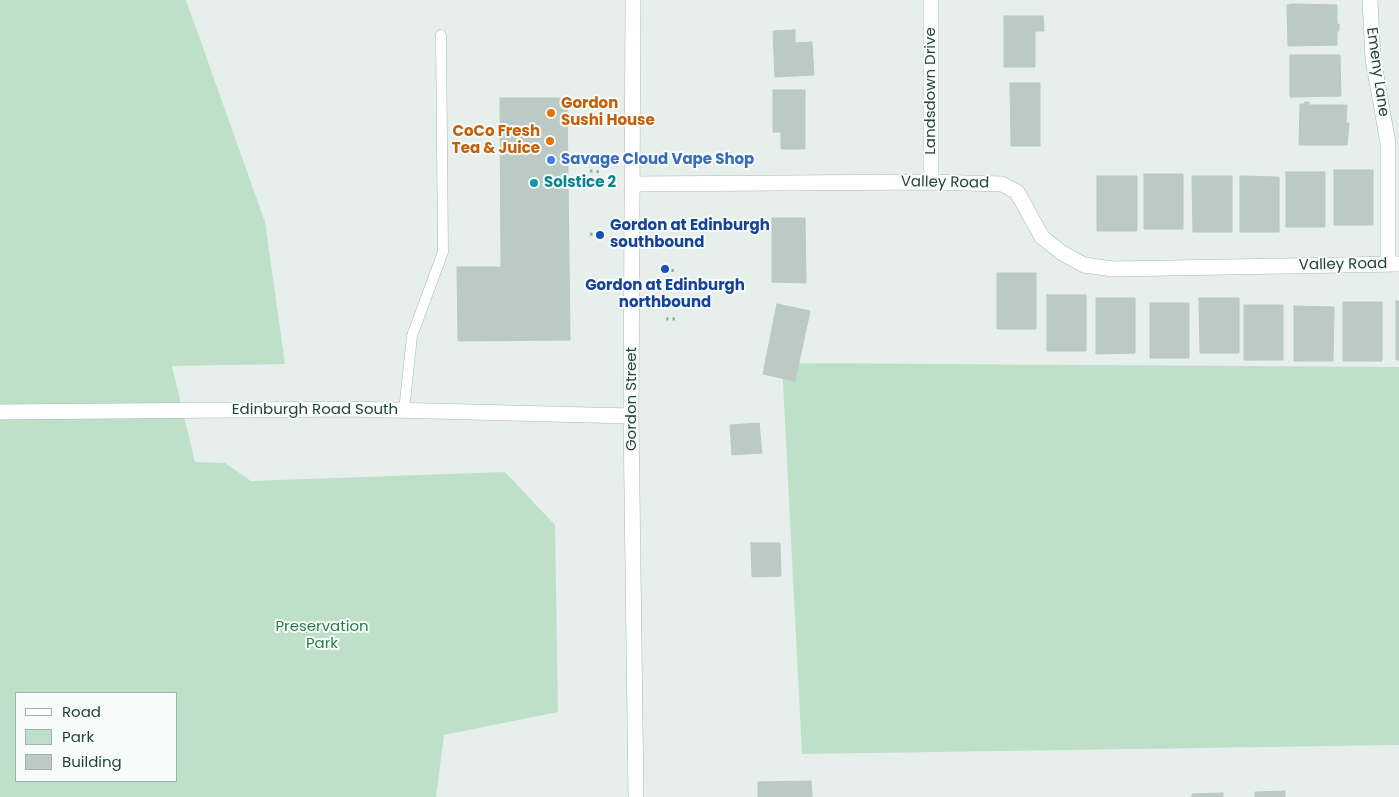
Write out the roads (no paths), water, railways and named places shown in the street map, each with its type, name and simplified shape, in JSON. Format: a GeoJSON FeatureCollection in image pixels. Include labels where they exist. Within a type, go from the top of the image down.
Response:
{"type":"FeatureCollection","features":[{"type":"Feature","properties":{"kind":"main road","name":"Gordon Street"},"geometry":{"type":"LineString","coordinates":[[633,0],[634,184],[631,416],[636,797]]}},
{"type":"Feature","properties":{"kind":"main road","name":"Landsdown Drive"},"geometry":{"type":"LineString","coordinates":[[931,0],[931,182]]}},
{"type":"Feature","properties":{"kind":"main road","name":"Emeny Lane"},"geometry":{"type":"LineString","coordinates":[[1370,0],[1372,59],[1388,143],[1393,264]]}},
{"type":"Feature","properties":{"kind":"main road","name":"Valley Road"},"geometry":{"type":"LineString","coordinates":[[634,184],[931,182],[1002,184],[1017,192],[1042,237],[1062,253],[1084,265],[1113,268],[1393,264]]}},
{"type":"Feature","properties":{"kind":"main road","name":"Edinburgh Road South"},"geometry":{"type":"LineString","coordinates":[[0,412],[404,411],[631,416]]}},
{"type":"Feature","properties":{"kind":"lane"},"geometry":{"type":"LineString","coordinates":[[404,411],[412,336],[443,252],[441,35]]}},
{"type":"Feature","properties":{"kind":"place","name":"Gordon Sushi House"},"geometry":{"type":"Point","coordinates":[551,113]}},
{"type":"Feature","properties":{"kind":"place","name":"CoCo Fresh Tea & Juice"},"geometry":{"type":"Point","coordinates":[550,141]}},
{"type":"Feature","properties":{"kind":"place","name":"Savage Cloud Vape Shop"},"geometry":{"type":"Point","coordinates":[551,160]}},
{"type":"Feature","properties":{"kind":"place","name":"Solstice 2"},"geometry":{"type":"Point","coordinates":[534,183]}},
{"type":"Feature","properties":{"kind":"place","name":"Gordon at Edinburgh southbound"},"geometry":{"type":"Point","coordinates":[600,235]}},
{"type":"Feature","properties":{"kind":"place","name":"Gordon at Edinburgh northbound"},"geometry":{"type":"Point","coordinates":[665,269]}},
{"type":"Feature","properties":{"kind":"park label","name":"Preservation Park"},"geometry":{"type":"Point","coordinates":[322,636]}}]}
